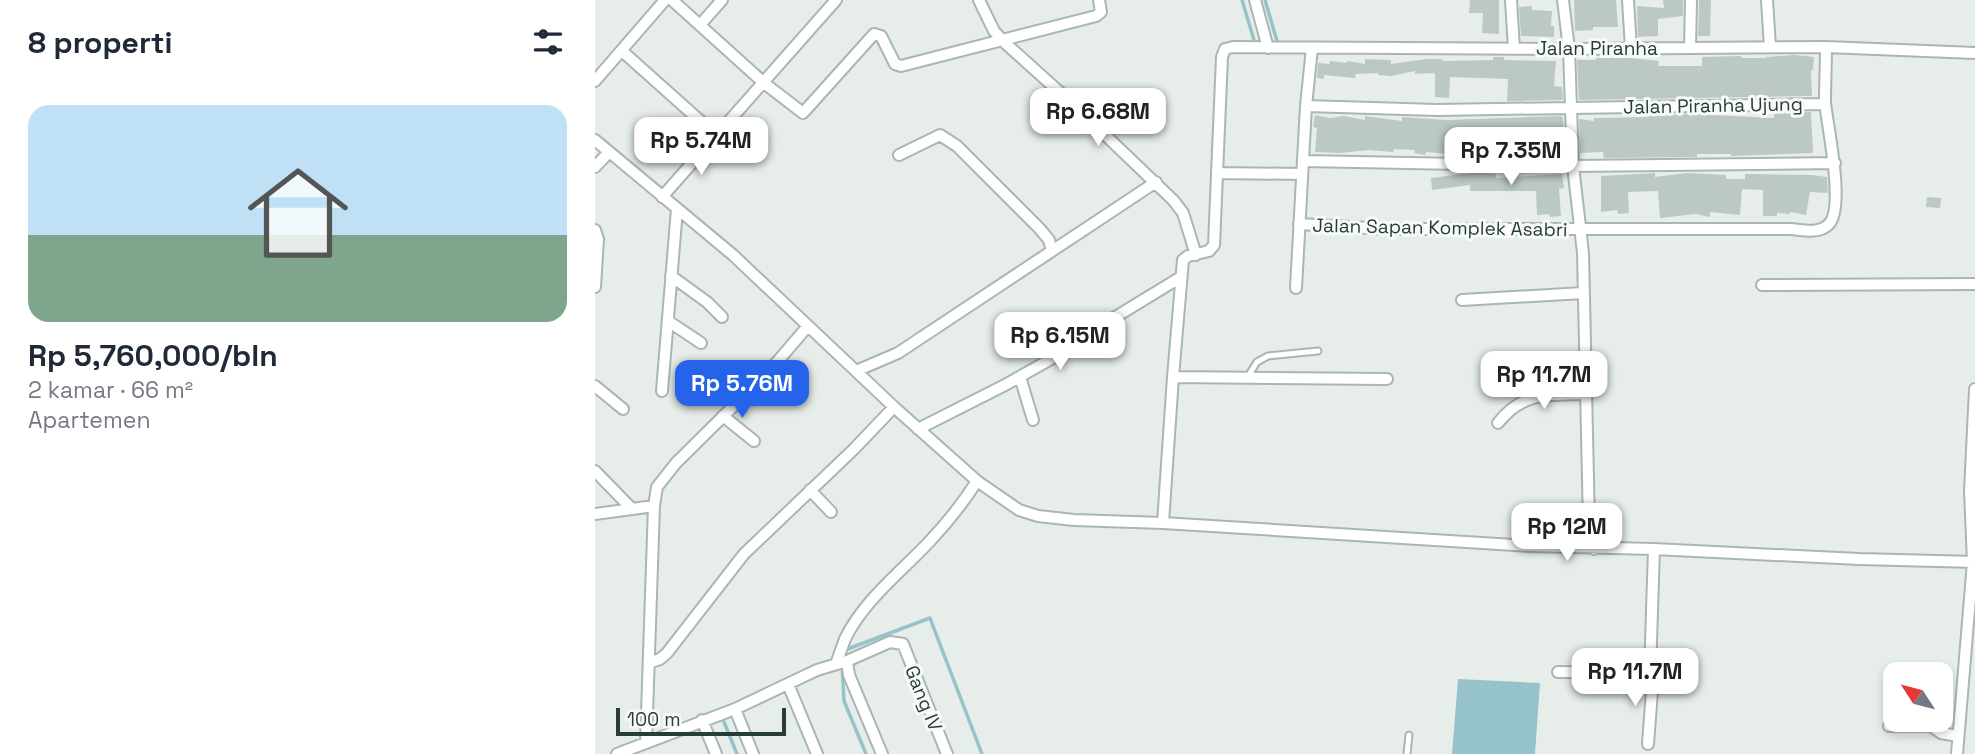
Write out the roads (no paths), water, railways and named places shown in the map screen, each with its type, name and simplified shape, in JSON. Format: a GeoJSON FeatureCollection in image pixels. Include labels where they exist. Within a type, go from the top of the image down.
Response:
{"type":"FeatureCollection","features":[{"type":"Feature","properties":{"kind":"street"},"geometry":{"type":"LineString","coordinates":[[595,81],[665,0]]}},
{"type":"Feature","properties":{"kind":"street"},"geometry":{"type":"LineString","coordinates":[[672,0],[764,83],[803,113],[873,34],[878,33],[881,36],[895,64],[901,66],[1095,16],[1101,12],[1099,0]]}},
{"type":"Feature","properties":{"kind":"street"},"geometry":{"type":"LineString","coordinates":[[700,24],[722,0]]}},
{"type":"Feature","properties":{"kind":"street"},"geometry":{"type":"LineString","coordinates":[[662,197],[836,0]]}},
{"type":"Feature","properties":{"kind":"street"},"geometry":{"type":"LineString","coordinates":[[979,0],[994,31],[1156,182],[1184,213],[1196,255],[1183,260],[1163,523]]}},
{"type":"Feature","properties":{"kind":"street"},"geometry":{"type":"LineString","coordinates":[[1255,0],[1268,48]]}},
{"type":"Feature","properties":{"kind":"street"},"geometry":{"type":"LineString","coordinates":[[1511,0],[1514,49]]}},
{"type":"Feature","properties":{"kind":"street"},"geometry":{"type":"LineString","coordinates":[[1563,0],[1569,49],[1573,166],[1581,229],[1590,542],[1594,549]]}},
{"type":"Feature","properties":{"kind":"street"},"geometry":{"type":"LineString","coordinates":[[1627,0],[1631,48]]}},
{"type":"Feature","properties":{"kind":"street"},"geometry":{"type":"LineString","coordinates":[[1690,48],[1691,0]]}},
{"type":"Feature","properties":{"kind":"street"},"geometry":{"type":"LineString","coordinates":[[1767,0],[1770,47]]}},
{"type":"Feature","properties":{"kind":"street","name":"Jalan Piranha"},"geometry":{"type":"LineString","coordinates":[[1196,255],[1209,251],[1214,244],[1222,57],[1225,50],[1233,47],[1826,47],[1975,53]]}},
{"type":"Feature","properties":{"kind":"street"},"geometry":{"type":"LineString","coordinates":[[1303,161],[1573,166],[1835,163],[1825,104],[1826,47]]}},
{"type":"Feature","properties":{"kind":"street"},"geometry":{"type":"LineString","coordinates":[[1296,288],[1306,106],[1312,48]]}},
{"type":"Feature","properties":{"kind":"street"},"geometry":{"type":"LineString","coordinates":[[622,51],[718,133],[743,148]]}},
{"type":"Feature","properties":{"kind":"street","name":"Jalan Piranha Ujung"},"geometry":{"type":"LineString","coordinates":[[1306,106],[1437,110],[1825,104]]}},
{"type":"Feature","properties":{"kind":"street"},"geometry":{"type":"LineString","coordinates":[[899,155],[935,136],[945,136],[1039,229],[1049,240],[1052,251]]}},
{"type":"Feature","properties":{"kind":"street"},"geometry":{"type":"LineString","coordinates":[[595,140],[733,255],[856,372],[977,481],[1019,510],[1038,516],[1594,549],[1974,562]]}},
{"type":"Feature","properties":{"kind":"street"},"geometry":{"type":"LineString","coordinates":[[595,167],[609,152]]}},
{"type":"Feature","properties":{"kind":"street","name":"Jalan Sapan Komplek Asabri"},"geometry":{"type":"LineString","coordinates":[[1299,224],[1385,229],[1818,231],[1831,222],[1834,212],[1835,163]]}},
{"type":"Feature","properties":{"kind":"street"},"geometry":{"type":"LineString","coordinates":[[1217,173],[1302,174]]}},
{"type":"Feature","properties":{"kind":"street"},"geometry":{"type":"LineString","coordinates":[[856,372],[898,353],[1156,182]]}},
{"type":"Feature","properties":{"kind":"street"},"geometry":{"type":"LineString","coordinates":[[662,391],[677,209]]}},
{"type":"Feature","properties":{"kind":"street"},"geometry":{"type":"LineString","coordinates":[[595,230],[598,239],[595,287]]}},
{"type":"Feature","properties":{"kind":"street"},"geometry":{"type":"LineString","coordinates":[[671,276],[707,302],[722,317]]}},
{"type":"Feature","properties":{"kind":"street"},"geometry":{"type":"LineString","coordinates":[[918,429],[1067,350],[1099,327],[1181,277]]}},
{"type":"Feature","properties":{"kind":"street"},"geometry":{"type":"LineString","coordinates":[[1762,285],[1975,284]]}},
{"type":"Feature","properties":{"kind":"street"},"geometry":{"type":"LineString","coordinates":[[1462,300],[1583,293]]}},
{"type":"Feature","properties":{"kind":"street"},"geometry":{"type":"LineString","coordinates":[[668,321],[701,343]]}},
{"type":"Feature","properties":{"kind":"street"},"geometry":{"type":"LineString","coordinates":[[646,743],[654,506],[657,487],[675,463],[771,369],[808,326]]}},
{"type":"Feature","properties":{"kind":"street"},"geometry":{"type":"LineString","coordinates":[[1020,377],[1033,420]]}},
{"type":"Feature","properties":{"kind":"street"},"geometry":{"type":"LineString","coordinates":[[1173,377],[1387,379]]}},
{"type":"Feature","properties":{"kind":"street"},"geometry":{"type":"LineString","coordinates":[[595,386],[623,409]]}},
{"type":"Feature","properties":{"kind":"street"},"geometry":{"type":"LineString","coordinates":[[1957,754],[1969,659],[1974,562],[1970,491],[1975,389]]}},
{"type":"Feature","properties":{"kind":"street"},"geometry":{"type":"LineString","coordinates":[[1498,423],[1529,398],[1585,394]]}},
{"type":"Feature","properties":{"kind":"street"},"geometry":{"type":"LineString","coordinates":[[649,663],[667,653],[744,554],[894,407]]}},
{"type":"Feature","properties":{"kind":"street"},"geometry":{"type":"LineString","coordinates":[[723,416],[754,441]]}},
{"type":"Feature","properties":{"kind":"street"},"geometry":{"type":"LineString","coordinates":[[595,471],[631,508]]}},
{"type":"Feature","properties":{"kind":"street"},"geometry":{"type":"LineString","coordinates":[[883,754],[841,662],[846,638],[863,612],[931,541],[977,481]]}},
{"type":"Feature","properties":{"kind":"street"},"geometry":{"type":"LineString","coordinates":[[810,489],[831,512]]}},
{"type":"Feature","properties":{"kind":"street"},"geometry":{"type":"LineString","coordinates":[[595,514],[654,506]]}},
{"type":"Feature","properties":{"kind":"street"},"geometry":{"type":"LineString","coordinates":[[1648,744],[1654,549]]}},
{"type":"Feature","properties":{"kind":"street","name":"Gang IV"},"geometry":{"type":"LineString","coordinates":[[841,662],[890,642],[900,642],[947,754]]}},
{"type":"Feature","properties":{"kind":"street"},"geometry":{"type":"LineString","coordinates":[[617,754],[735,709],[841,662]]}},
{"type":"Feature","properties":{"kind":"street"},"geometry":{"type":"LineString","coordinates":[[1558,672],[1650,673]]}},
{"type":"Feature","properties":{"kind":"street"},"geometry":{"type":"LineString","coordinates":[[788,684],[817,754]]}},
{"type":"Feature","properties":{"kind":"street"},"geometry":{"type":"LineString","coordinates":[[735,709],[753,754]]}},
{"type":"Feature","properties":{"kind":"street"},"geometry":{"type":"LineString","coordinates":[[702,720],[716,754]]}},
{"type":"Feature","properties":{"kind":"street"},"geometry":{"type":"LineString","coordinates":[[1940,732],[1958,737]]}},
{"type":"Feature","properties":{"kind":"lane"},"geometry":{"type":"LineString","coordinates":[[1247,378],[1257,362],[1268,356],[1318,351]]}},
{"type":"Feature","properties":{"kind":"lane"},"geometry":{"type":"LineString","coordinates":[[1408,754],[1409,735]]}},
{"type":"Feature","properties":{"kind":"water"},"geometry":{"type":"Polygon","coordinates":[[[1458,679],[1540,683],[1535,754],[1452,754],[1458,679]]]}},
{"type":"Feature","properties":{"kind":"waterway"},"geometry":{"type":"LineString","coordinates":[[1242,0],[1254,40]]}},
{"type":"Feature","properties":{"kind":"waterway"},"geometry":{"type":"LineString","coordinates":[[1265,0],[1277,41]]}},
{"type":"Feature","properties":{"kind":"waterway"},"geometry":{"type":"LineString","coordinates":[[845,650],[930,618],[982,754]]}},
{"type":"Feature","properties":{"kind":"waterway"},"geometry":{"type":"LineString","coordinates":[[842,665],[844,701],[866,754]]}},
{"type":"Feature","properties":{"kind":"waterway"},"geometry":{"type":"LineString","coordinates":[[724,722],[737,754]]}}]}
